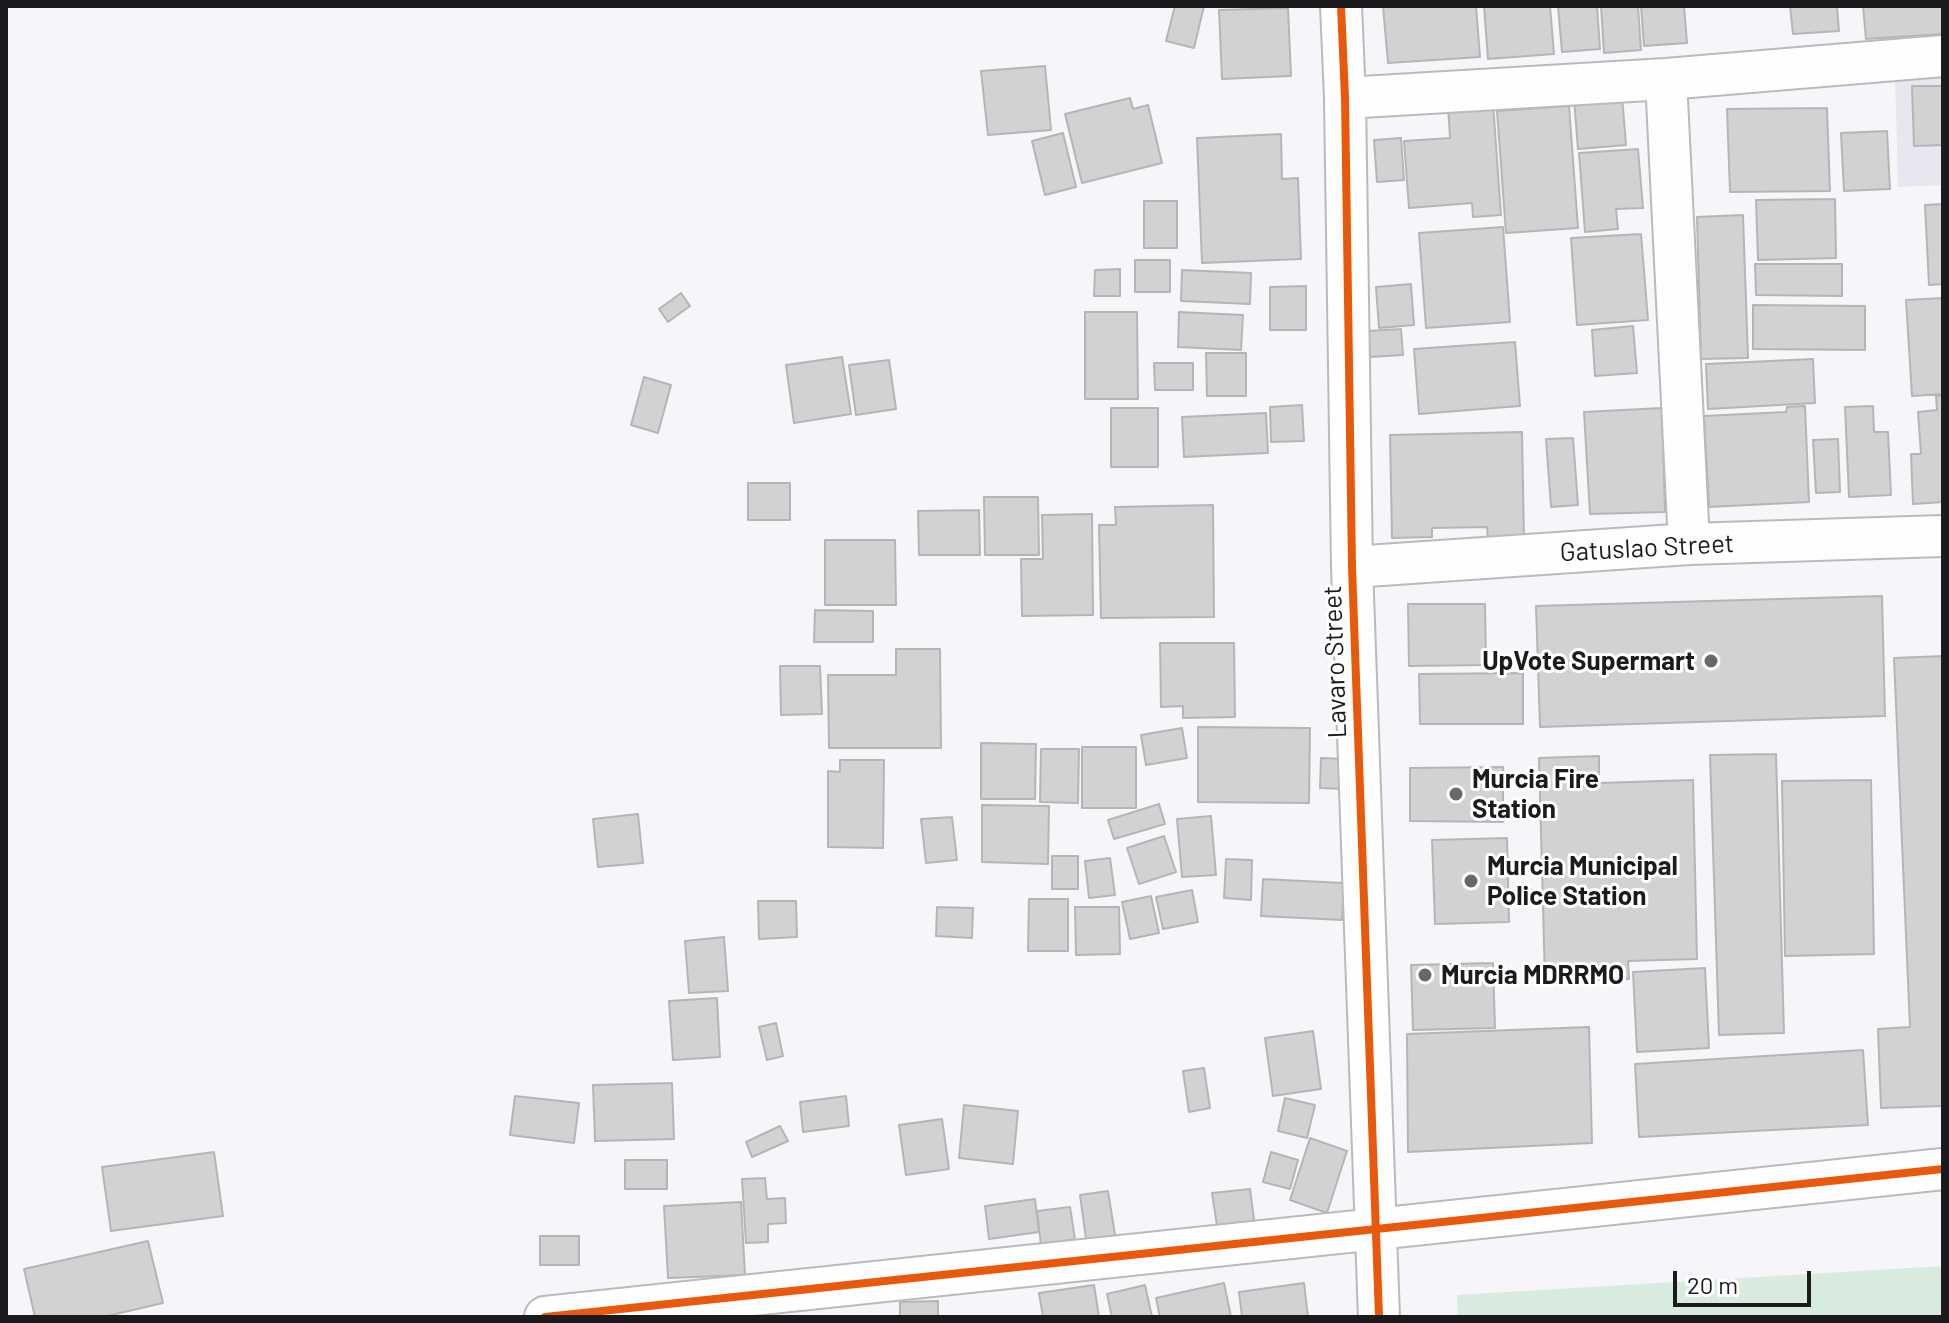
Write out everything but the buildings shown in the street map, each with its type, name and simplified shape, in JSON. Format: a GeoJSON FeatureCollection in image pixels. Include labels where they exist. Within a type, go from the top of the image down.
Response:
{"type":"FeatureCollection","features":[{"type":"Feature","properties":{"kind":"street","name":"Lavaro Street"},"geometry":{"type":"LineString","coordinates":[[1341,6],[1352,567],[1379,1317]]}},
{"type":"Feature","properties":{"kind":"street"},"geometry":{"type":"LineString","coordinates":[[1345,98],[1666,79],[1943,56]]}},
{"type":"Feature","properties":{"kind":"street"},"geometry":{"type":"LineString","coordinates":[[1666,79],[1689,544]]}},
{"type":"Feature","properties":{"kind":"street","name":"Gatuslao Street"},"geometry":{"type":"LineString","coordinates":[[1352,567],[1689,544],[1943,536]]}},
{"type":"Feature","properties":{"kind":"street"},"geometry":{"type":"LineString","coordinates":[[545,1317],[1943,1169]]}},
{"type":"Feature","properties":{"kind":"shaded area"},"geometry":{"type":"Polygon","coordinates":[[[1943,73],[1943,185],[1898,187],[1895,75],[1943,73]]]}},
{"type":"Feature","properties":{"kind":"green space"},"geometry":{"type":"Polygon","coordinates":[[[1943,1266],[1943,1317],[1458,1317],[1457,1295],[1943,1266]]]}},
{"type":"Feature","properties":{"kind":"cycle path"},"geometry":{"type":"LineString","coordinates":[[1341,6],[1352,567],[1379,1317]]}},
{"type":"Feature","properties":{"kind":"cycle path"},"geometry":{"type":"LineString","coordinates":[[545,1317],[1943,1169]]}},
{"type":"Feature","properties":{"kind":"place","name":"UpVote Supermart"},"geometry":{"type":"Point","coordinates":[1711,661]}},
{"type":"Feature","properties":{"kind":"place","name":"Murcia Fire Station"},"geometry":{"type":"Point","coordinates":[1456,794]}},
{"type":"Feature","properties":{"kind":"place","name":"Murcia Municipal Police Station"},"geometry":{"type":"Point","coordinates":[1471,881]}},
{"type":"Feature","properties":{"kind":"place","name":"Murcia MDRRMO"},"geometry":{"type":"Point","coordinates":[1425,975]}}]}
